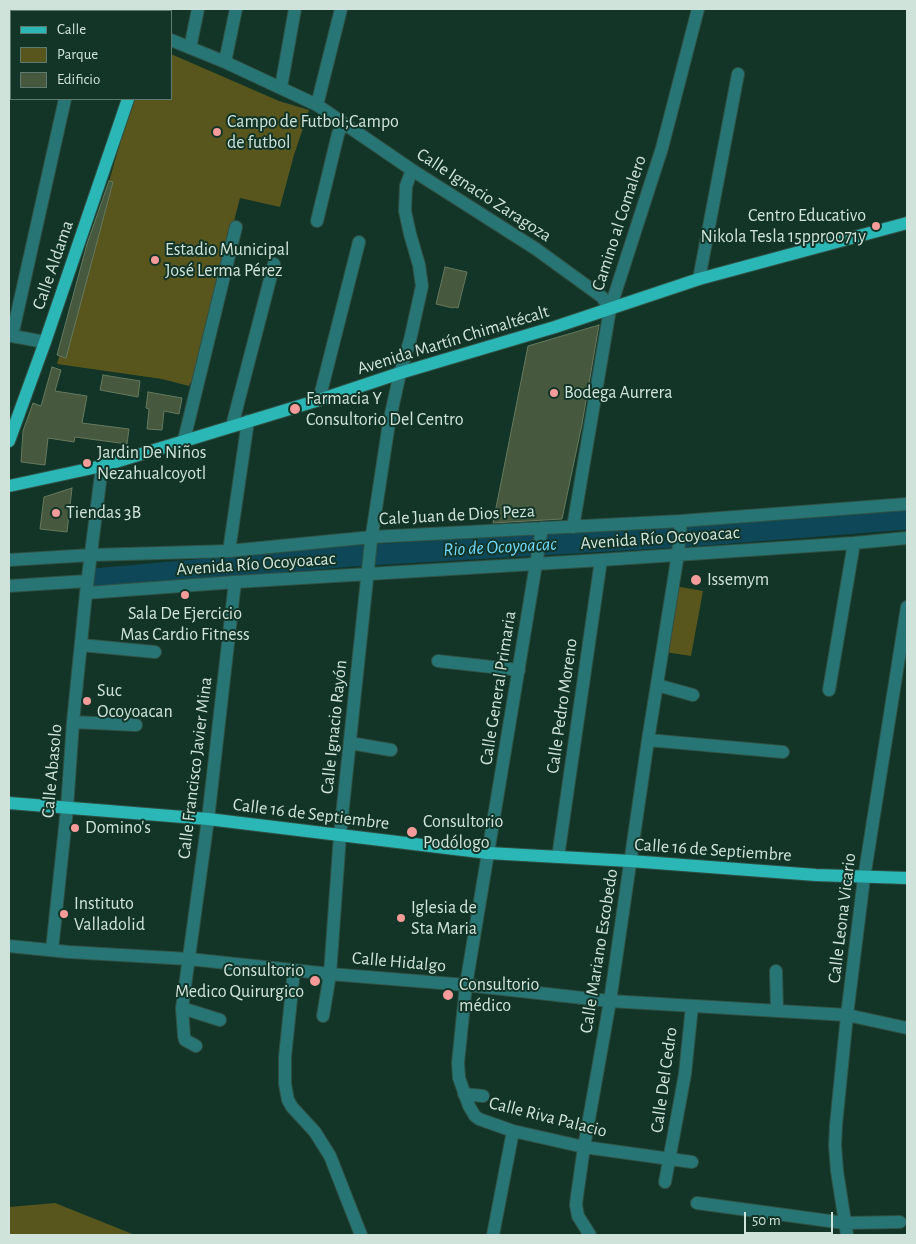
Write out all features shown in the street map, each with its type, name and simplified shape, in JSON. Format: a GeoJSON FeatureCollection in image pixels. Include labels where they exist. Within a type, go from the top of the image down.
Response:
{"type":"FeatureCollection","features":[{"type":"Feature","properties":{"kind":"main road","name":"Calle Aldama"},"geometry":{"type":"LineString","coordinates":[[9,441],[128,100]]}},
{"type":"Feature","properties":{"kind":"main road","name":"Avenida Martín Chimaltécalt"},"geometry":{"type":"LineString","coordinates":[[9,486],[102,466],[555,327],[699,279],[907,223]]}},
{"type":"Feature","properties":{"kind":"main road","name":"Calle 16 de Septiembre"},"geometry":{"type":"LineString","coordinates":[[9,803],[208,819],[488,853],[864,878],[907,878]]}},
{"type":"Feature","properties":{"kind":"street"},"geometry":{"type":"LineString","coordinates":[[190,48],[198,9]]}},
{"type":"Feature","properties":{"kind":"street"},"geometry":{"type":"LineString","coordinates":[[225,62],[236,9]]}},
{"type":"Feature","properties":{"kind":"street"},"geometry":{"type":"LineString","coordinates":[[281,87],[295,9]]}},
{"type":"Feature","properties":{"kind":"street"},"geometry":{"type":"LineString","coordinates":[[317,105],[341,9]]}},
{"type":"Feature","properties":{"kind":"street","name":"Camino al Comalero"},"geometry":{"type":"LineString","coordinates":[[573,527],[610,309],[662,148],[698,9]]}},
{"type":"Feature","properties":{"kind":"street","name":"Calle Ignacio Zaragoza"},"geometry":{"type":"LineString","coordinates":[[172,40],[225,62],[317,105],[412,170],[536,249],[602,297],[610,309]]}},
{"type":"Feature","properties":{"kind":"street"},"geometry":{"type":"LineString","coordinates":[[699,279],[738,74]]}},
{"type":"Feature","properties":{"kind":"street"},"geometry":{"type":"LineString","coordinates":[[45,342],[12,336],[65,100]]}},
{"type":"Feature","properties":{"kind":"street"},"geometry":{"type":"LineString","coordinates":[[317,221],[338,134],[343,123]]}},
{"type":"Feature","properties":{"kind":"street"},"geometry":{"type":"LineString","coordinates":[[372,539],[389,423],[422,286],[419,265],[405,211],[406,186],[412,170]]}},
{"type":"Feature","properties":{"kind":"street"},"geometry":{"type":"LineString","coordinates":[[184,440],[236,227]]}},
{"type":"Feature","properties":{"kind":"street"},"geometry":{"type":"LineString","coordinates":[[319,400],[359,242]]}},
{"type":"Feature","properties":{"kind":"street"},"geometry":{"type":"LineString","coordinates":[[232,426],[274,264]]}},
{"type":"Feature","properties":{"kind":"street"},"geometry":{"type":"LineString","coordinates":[[229,551],[248,421]]}},
{"type":"Feature","properties":{"kind":"street"},"geometry":{"type":"LineString","coordinates":[[91,555],[102,466]]}},
{"type":"Feature","properties":{"kind":"street","name":"Cale Juan de Dios Peza"},"geometry":{"type":"LineString","coordinates":[[9,560],[91,555],[229,551],[372,539],[573,527],[680,524],[907,504]]}},
{"type":"Feature","properties":{"kind":"street","name":"Calle Mariano Escobedo"},"geometry":{"type":"LineString","coordinates":[[590,1235],[581,1222],[576,1205],[610,1001],[678,551],[680,524]]}},
{"type":"Feature","properties":{"kind":"street","name":"Calle General Primaria"},"geometry":{"type":"LineString","coordinates":[[488,853],[541,530]]}},
{"type":"Feature","properties":{"kind":"street","name":"Avenida Río Ocoyoacac"},"geometry":{"type":"LineString","coordinates":[[9,586],[86,587],[235,582],[536,559],[601,560],[678,551],[854,543],[907,538]]}},
{"type":"Feature","properties":{"kind":"street","name":"Calle Ignacio Rayón"},"geometry":{"type":"LineString","coordinates":[[323,1016],[330,974],[340,835],[372,539]]}},
{"type":"Feature","properties":{"kind":"street"},"geometry":{"type":"LineString","coordinates":[[829,690],[854,543]]}},
{"type":"Feature","properties":{"kind":"street","name":"Calle Abasolo"},"geometry":{"type":"LineString","coordinates":[[52,950],[67,808],[86,587],[91,555]]}},
{"type":"Feature","properties":{"kind":"street","name":"Calle Pedro Moreno"},"geometry":{"type":"LineString","coordinates":[[558,857],[601,560]]}},
{"type":"Feature","properties":{"kind":"street","name":"Calle Francisco Javier Mina"},"geometry":{"type":"LineString","coordinates":[[196,1046],[185,1040],[182,1008],[208,819],[235,582]]}},
{"type":"Feature","properties":{"kind":"street","name":"Calle Leona Vicario"},"geometry":{"type":"LineString","coordinates":[[845,1229],[835,1145],[847,1015],[864,878],[907,607]]}},
{"type":"Feature","properties":{"kind":"street"},"geometry":{"type":"LineString","coordinates":[[81,645],[155,652]]}},
{"type":"Feature","properties":{"kind":"street"},"geometry":{"type":"LineString","coordinates":[[438,661],[519,670]]}},
{"type":"Feature","properties":{"kind":"street"},"geometry":{"type":"LineString","coordinates":[[657,684],[693,695]]}},
{"type":"Feature","properties":{"kind":"street"},"geometry":{"type":"LineString","coordinates":[[73,722],[136,725]]}},
{"type":"Feature","properties":{"kind":"street"},"geometry":{"type":"LineString","coordinates":[[648,740],[783,752]]}},
{"type":"Feature","properties":{"kind":"street"},"geometry":{"type":"LineString","coordinates":[[350,743],[391,750]]}},
{"type":"Feature","properties":{"kind":"street","name":"Calle Riva Palacio"},"geometry":{"type":"LineString","coordinates":[[488,853],[466,985],[458,1070],[464,1094],[471,1111],[476,1118],[513,1131],[584,1148],[692,1162]]}},
{"type":"Feature","properties":{"kind":"street","name":"Calle Hidalgo"},"geometry":{"type":"LineString","coordinates":[[9,946],[189,959],[330,974],[466,985],[610,1001],[847,1015],[907,1028]]}},
{"type":"Feature","properties":{"kind":"street"},"geometry":{"type":"LineString","coordinates":[[294,970],[285,1057],[285,1084],[288,1100],[315,1132],[330,1156],[361,1235]]}},
{"type":"Feature","properties":{"kind":"street"},"geometry":{"type":"LineString","coordinates":[[776,971],[777,1011]]}},
{"type":"Feature","properties":{"kind":"street","name":"Calle Del Cedro"},"geometry":{"type":"LineString","coordinates":[[665,1182],[685,1074],[692,1006]]}},
{"type":"Feature","properties":{"kind":"street"},"geometry":{"type":"LineString","coordinates":[[182,1008],[220,1020]]}},
{"type":"Feature","properties":{"kind":"street"},"geometry":{"type":"LineString","coordinates":[[464,1094],[483,1096]]}},
{"type":"Feature","properties":{"kind":"street"},"geometry":{"type":"LineString","coordinates":[[493,1235],[513,1131]]}},
{"type":"Feature","properties":{"kind":"street"},"geometry":{"type":"LineString","coordinates":[[697,1203],[845,1229],[900,1222]]}},
{"type":"Feature","properties":{"kind":"green space","name":"Estadio Municipal José Lerma Pérez"},"geometry":{"type":"Polygon","coordinates":[[[172,54],[279,101],[309,110],[280,207],[240,198],[210,313],[195,383],[190,383],[189,386],[162,379],[57,364],[120,143],[135,100],[172,100],[172,54]]]}},
{"type":"Feature","properties":{"kind":"green space"},"geometry":{"type":"Polygon","coordinates":[[[675,586],[703,591],[691,656],[665,652],[675,586]]]}},
{"type":"Feature","properties":{"kind":"green space"},"geometry":{"type":"Polygon","coordinates":[[[55,1203],[135,1235],[9,1235],[9,1207],[55,1203]]]}},
{"type":"Feature","properties":{"kind":"building"},"geometry":{"type":"Polygon","coordinates":[[[109,181],[113,182],[66,358],[57,355],[87,244],[109,181]]]}},
{"type":"Feature","properties":{"kind":"building"},"geometry":{"type":"Polygon","coordinates":[[[445,267],[467,272],[458,308],[436,304],[445,267]]]}},
{"type":"Feature","properties":{"kind":"building","name":"Bodega Aurrera"},"geometry":{"type":"Polygon","coordinates":[[[599,325],[582,424],[562,519],[493,523],[528,346],[599,325]]]}},
{"type":"Feature","properties":{"kind":"building"},"geometry":{"type":"Polygon","coordinates":[[[52,367],[61,370],[55,391],[87,396],[82,423],[129,429],[127,444],[75,437],[74,442],[48,438],[45,465],[21,462],[23,431],[33,403],[41,406],[52,367]]]}},
{"type":"Feature","properties":{"kind":"building"},"geometry":{"type":"Polygon","coordinates":[[[103,375],[140,381],[138,397],[100,390],[103,375]]]}},
{"type":"Feature","properties":{"kind":"building"},"geometry":{"type":"Polygon","coordinates":[[[148,392],[182,398],[179,414],[164,411],[162,430],[147,429],[149,409],[146,408],[148,392]]]}},
{"type":"Feature","properties":{"kind":"building","name":"Tiendas 3B"},"geometry":{"type":"Polygon","coordinates":[[[72,488],[67,532],[40,529],[44,497],[72,488]]]}},
{"type":"Feature","properties":{"kind":"waterway","name":"Rio de Ocoyoacac"},"geometry":{"type":"LineString","coordinates":[[94,579],[351,556],[693,536],[907,519]]}},
{"type":"Feature","properties":{"kind":"place","name":"Campo de Futbol;Campo de futbol"},"geometry":{"type":"Point","coordinates":[217,132]}},
{"type":"Feature","properties":{"kind":"place","name":"Centro Educativo Nikola Tesla 15ppr0071y"},"geometry":{"type":"Point","coordinates":[876,226]}},
{"type":"Feature","properties":{"kind":"place","name":"Estadio Municipal José Lerma Pérez"},"geometry":{"type":"Point","coordinates":[155,260]}},
{"type":"Feature","properties":{"kind":"place","name":"Bodega Aurrera"},"geometry":{"type":"Point","coordinates":[554,393]}},
{"type":"Feature","properties":{"kind":"place","name":"Farmacia Y Consultorio Del Centro"},"geometry":{"type":"Point","coordinates":[295,409]}},
{"type":"Feature","properties":{"kind":"place","name":"Jardin De Niños Nezahualcoyotl"},"geometry":{"type":"Point","coordinates":[87,463]}},
{"type":"Feature","properties":{"kind":"place","name":"Tiendas 3B"},"geometry":{"type":"Point","coordinates":[56,513]}},
{"type":"Feature","properties":{"kind":"place","name":"Issemym"},"geometry":{"type":"Point","coordinates":[696,580]}},
{"type":"Feature","properties":{"kind":"place","name":"Sala De Ejercicio Mas Cardio Fitness"},"geometry":{"type":"Point","coordinates":[185,595]}},
{"type":"Feature","properties":{"kind":"place","name":"Suc Ocoyoacan"},"geometry":{"type":"Point","coordinates":[87,701]}},
{"type":"Feature","properties":{"kind":"place","name":"Domino's"},"geometry":{"type":"Point","coordinates":[75,828]}},
{"type":"Feature","properties":{"kind":"place","name":"Consultorio Podólogo"},"geometry":{"type":"Point","coordinates":[412,832]}},
{"type":"Feature","properties":{"kind":"place","name":"Instituto Valladolid"},"geometry":{"type":"Point","coordinates":[64,914]}},
{"type":"Feature","properties":{"kind":"place","name":"Iglesia de Sta Maria"},"geometry":{"type":"Point","coordinates":[401,918]}},
{"type":"Feature","properties":{"kind":"place","name":"Consultorio Medico Quirurgico"},"geometry":{"type":"Point","coordinates":[315,981]}},
{"type":"Feature","properties":{"kind":"place","name":"Consultorio médico"},"geometry":{"type":"Point","coordinates":[448,995]}}]}
